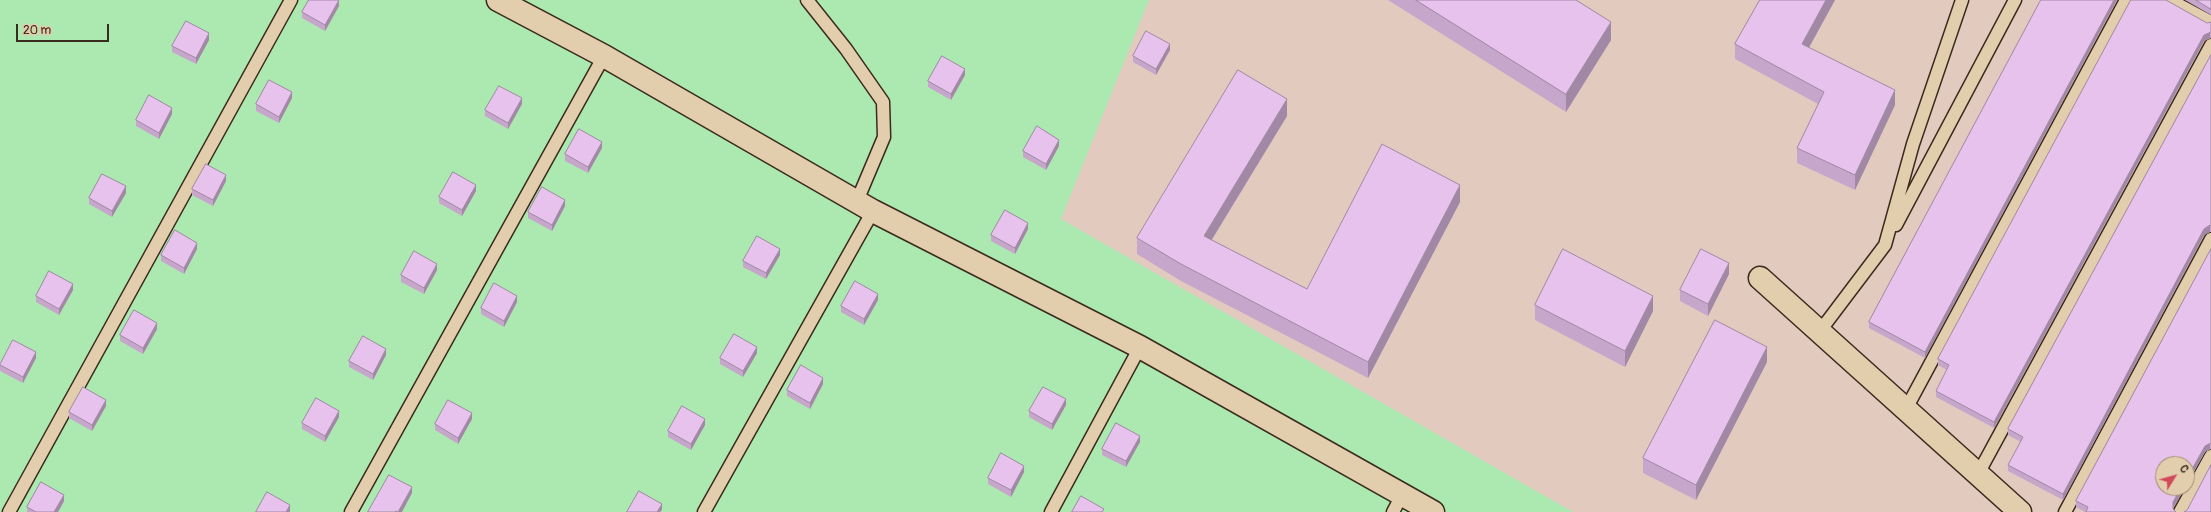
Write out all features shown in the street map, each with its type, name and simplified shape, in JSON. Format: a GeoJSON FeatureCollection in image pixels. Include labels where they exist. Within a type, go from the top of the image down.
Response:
{"type":"FeatureCollection","features":[{"type":"Feature","properties":{"kind":"street"},"geometry":{"type":"LineString","coordinates":[[498,0],[604,56],[865,206],[1140,347],[1398,503],[1433,512]]}},
{"type":"Feature","properties":{"kind":"street"},"geometry":{"type":"LineString","coordinates":[[1760,278],[2020,512]]}},
{"type":"Feature","properties":{"kind":"lane"},"geometry":{"type":"LineString","coordinates":[[9,512],[291,0]]}},
{"type":"Feature","properties":{"kind":"lane"},"geometry":{"type":"LineString","coordinates":[[704,512],[865,206],[884,137],[883,102],[846,48],[807,0]]}},
{"type":"Feature","properties":{"kind":"lane"},"geometry":{"type":"LineString","coordinates":[[1885,245],[1913,144],[1962,0]]}},
{"type":"Feature","properties":{"kind":"lane"},"geometry":{"type":"LineString","coordinates":[[1820,331],[1885,245],[2015,0]]}},
{"type":"Feature","properties":{"kind":"lane"},"geometry":{"type":"LineString","coordinates":[[1906,410],[2126,0]]}},
{"type":"Feature","properties":{"kind":"lane"},"geometry":{"type":"LineString","coordinates":[[2170,0],[2211,22]]}},
{"type":"Feature","properties":{"kind":"lane"},"geometry":{"type":"LineString","coordinates":[[1978,474],[2211,45]]}},
{"type":"Feature","properties":{"kind":"lane"},"geometry":{"type":"LineString","coordinates":[[351,512],[604,56]]}},
{"type":"Feature","properties":{"kind":"lane"},"geometry":{"type":"LineString","coordinates":[[2065,512],[2211,239]]}},
{"type":"Feature","properties":{"kind":"lane"},"geometry":{"type":"LineString","coordinates":[[1051,512],[1140,347]]}},
{"type":"Feature","properties":{"kind":"lane"},"geometry":{"type":"LineString","coordinates":[[2180,512],[2211,456]]}},
{"type":"Feature","properties":{"kind":"green space"},"geometry":{"type":"Polygon","coordinates":[[[0,0],[1149,0],[1061,219],[1573,512],[0,512],[0,0]]]}},
{"type":"Feature","properties":{"kind":"building"},"geometry":{"type":"Polygon","coordinates":[[[309,0],[339,0],[325,25],[302,12],[309,0]]]}},
{"type":"Feature","properties":{"kind":"building"},"geometry":{"type":"Polygon","coordinates":[[[1416,0],[1576,0],[1611,22],[1566,94],[1416,0]]]}},
{"type":"Feature","properties":{"kind":"building"},"geometry":{"type":"Polygon","coordinates":[[[1760,0],[1826,0],[1802,44],[1895,90],[1855,175],[1797,148],[1824,92],[1735,44],[1760,0]]]}},
{"type":"Feature","properties":{"kind":"building"},"geometry":{"type":"Polygon","coordinates":[[[2041,0],[2114,0],[1925,352],[1869,322],[2041,0]]]}},
{"type":"Feature","properties":{"kind":"building"},"geometry":{"type":"Polygon","coordinates":[[[2131,0],[2166,0],[2207,23],[2211,22],[2211,32],[2204,35],[1994,422],[1936,391],[1949,365],[1938,359],[2131,0]]]}},
{"type":"Feature","properties":{"kind":"building"},"geometry":{"type":"Polygon","coordinates":[[[2196,0],[2211,0],[2211,9],[2196,0]]]}},
{"type":"Feature","properties":{"kind":"building"},"geometry":{"type":"Polygon","coordinates":[[[186,21],[209,33],[196,58],[172,46],[186,21]]]}},
{"type":"Feature","properties":{"kind":"building"},"geometry":{"type":"Polygon","coordinates":[[[1146,31],[1170,44],[1156,69],[1133,56],[1146,31]]]}},
{"type":"Feature","properties":{"kind":"building"},"geometry":{"type":"Polygon","coordinates":[[[2211,55],[2211,226],[2210,225],[2204,229],[2063,494],[2008,465],[2023,437],[2008,429],[2211,55]]]}},
{"type":"Feature","properties":{"kind":"building"},"geometry":{"type":"Polygon","coordinates":[[[942,56],[965,69],[951,94],[928,81],[942,56]]]}},
{"type":"Feature","properties":{"kind":"building"},"geometry":{"type":"Polygon","coordinates":[[[1238,70],[1287,99],[1204,236],[1307,289],[1382,144],[1460,185],[1368,362],[1181,264],[1137,238],[1238,70]]]}},
{"type":"Feature","properties":{"kind":"building"},"geometry":{"type":"Polygon","coordinates":[[[269,80],[292,92],[279,117],[256,104],[269,80]]]}},
{"type":"Feature","properties":{"kind":"building"},"geometry":{"type":"Polygon","coordinates":[[[499,86],[522,98],[508,123],[485,110],[499,86]]]}},
{"type":"Feature","properties":{"kind":"building"},"geometry":{"type":"Polygon","coordinates":[[[149,95],[172,108],[159,133],[136,120],[149,95]]]}},
{"type":"Feature","properties":{"kind":"building"},"geometry":{"type":"Polygon","coordinates":[[[1037,126],[1059,140],[1046,164],[1023,151],[1037,126]]]}},
{"type":"Feature","properties":{"kind":"building"},"geometry":{"type":"Polygon","coordinates":[[[579,129],[602,142],[588,167],[565,154],[579,129]]]}},
{"type":"Feature","properties":{"kind":"building"},"geometry":{"type":"Polygon","coordinates":[[[206,164],[226,175],[213,200],[192,189],[206,164]]]}},
{"type":"Feature","properties":{"kind":"building"},"geometry":{"type":"Polygon","coordinates":[[[453,172],[476,185],[462,210],[439,197],[453,172]]]}},
{"type":"Feature","properties":{"kind":"building"},"geometry":{"type":"Polygon","coordinates":[[[102,174],[126,186],[112,211],[89,198],[102,174]]]}},
{"type":"Feature","properties":{"kind":"building"},"geometry":{"type":"Polygon","coordinates":[[[542,187],[565,200],[552,225],[528,212],[542,187]]]}},
{"type":"Feature","properties":{"kind":"building"},"geometry":{"type":"Polygon","coordinates":[[[1005,210],[1028,223],[1015,248],[991,235],[1005,210]]]}},
{"type":"Feature","properties":{"kind":"building"},"geometry":{"type":"Polygon","coordinates":[[[175,230],[197,243],[184,268],[161,255],[175,230]]]}},
{"type":"Feature","properties":{"kind":"building"},"geometry":{"type":"Polygon","coordinates":[[[757,236],[780,249],[766,273],[743,261],[757,236]]]}},
{"type":"Feature","properties":{"kind":"building"},"geometry":{"type":"Polygon","coordinates":[[[1563,249],[1653,296],[1625,351],[1535,305],[1563,249]]]}},
{"type":"Feature","properties":{"kind":"building"},"geometry":{"type":"Polygon","coordinates":[[[1701,249],[1729,263],[1708,304],[1680,290],[1701,249]]]}},
{"type":"Feature","properties":{"kind":"building"},"geometry":{"type":"Polygon","coordinates":[[[2211,249],[2211,443],[2205,446],[2195,464],[2195,456],[2155,456],[2155,496],[2176,496],[2173,502],[2173,509],[2176,512],[2086,512],[2088,507],[2076,501],[2211,249]]]}},
{"type":"Feature","properties":{"kind":"building"},"geometry":{"type":"Polygon","coordinates":[[[414,251],[437,264],[424,288],[401,275],[414,251]]]}},
{"type":"Feature","properties":{"kind":"building"},"geometry":{"type":"Polygon","coordinates":[[[49,271],[73,284],[59,309],[36,296],[49,271]]]}},
{"type":"Feature","properties":{"kind":"building"},"geometry":{"type":"Polygon","coordinates":[[[855,281],[878,294],[864,319],[841,306],[855,281]]]}},
{"type":"Feature","properties":{"kind":"building"},"geometry":{"type":"Polygon","coordinates":[[[494,283],[517,296],[504,321],[481,308],[494,283]]]}},
{"type":"Feature","properties":{"kind":"building"},"geometry":{"type":"Polygon","coordinates":[[[134,310],[157,323],[143,348],[120,335],[134,310]]]}},
{"type":"Feature","properties":{"kind":"building"},"geometry":{"type":"Polygon","coordinates":[[[1715,320],[1767,347],[1696,485],[1643,458],[1715,320]]]}},
{"type":"Feature","properties":{"kind":"building"},"geometry":{"type":"Polygon","coordinates":[[[734,334],[757,347],[743,371],[720,358],[734,334]]]}},
{"type":"Feature","properties":{"kind":"building"},"geometry":{"type":"Polygon","coordinates":[[[363,336],[386,349],[373,374],[349,361],[363,336]]]}},
{"type":"Feature","properties":{"kind":"building"},"geometry":{"type":"Polygon","coordinates":[[[13,340],[36,352],[23,377],[0,365],[13,340]]]}},
{"type":"Feature","properties":{"kind":"building"},"geometry":{"type":"Polygon","coordinates":[[[801,365],[823,378],[810,403],[787,390],[801,365]]]}},
{"type":"Feature","properties":{"kind":"building"},"geometry":{"type":"Polygon","coordinates":[[[83,387],[106,400],[92,425],[69,412],[83,387]]]}},
{"type":"Feature","properties":{"kind":"building"},"geometry":{"type":"Polygon","coordinates":[[[1043,387],[1066,399],[1052,424],[1029,411],[1043,387]]]}},
{"type":"Feature","properties":{"kind":"building"},"geometry":{"type":"Polygon","coordinates":[[[316,398],[339,411],[325,436],[302,423],[316,398]]]}},
{"type":"Feature","properties":{"kind":"building"},"geometry":{"type":"Polygon","coordinates":[[[448,400],[472,413],[458,438],[435,424],[448,400]]]}},
{"type":"Feature","properties":{"kind":"building"},"geometry":{"type":"Polygon","coordinates":[[[682,406],[705,419],[691,444],[668,431],[682,406]]]}},
{"type":"Feature","properties":{"kind":"building"},"geometry":{"type":"Polygon","coordinates":[[[1116,423],[1140,436],[1126,461],[1102,449],[1116,423]]]}},
{"type":"Feature","properties":{"kind":"building"},"geometry":{"type":"Polygon","coordinates":[[[1001,453],[1024,466],[1011,490],[988,478],[1001,453]]]}},
{"type":"Feature","properties":{"kind":"building"},"geometry":{"type":"Polygon","coordinates":[[[2211,465],[2211,512],[2184,512],[2187,510],[2211,465]]]}},
{"type":"Feature","properties":{"kind":"building"},"geometry":{"type":"Polygon","coordinates":[[[389,475],[412,487],[398,512],[368,512],[389,475]]]}},
{"type":"Feature","properties":{"kind":"building"},"geometry":{"type":"Polygon","coordinates":[[[41,482],[64,495],[54,512],[36,512],[27,507],[41,482]]]}},
{"type":"Feature","properties":{"kind":"building"},"geometry":{"type":"Polygon","coordinates":[[[639,491],[662,504],[657,512],[627,512],[639,491]]]}},
{"type":"Feature","properties":{"kind":"building"},"geometry":{"type":"Polygon","coordinates":[[[267,492],[290,505],[286,512],[256,512],[267,492]]]}},
{"type":"Feature","properties":{"kind":"building"},"geometry":{"type":"Polygon","coordinates":[[[1081,496],[1104,509],[1102,512],[1072,512],[1081,496]]]}}]}
